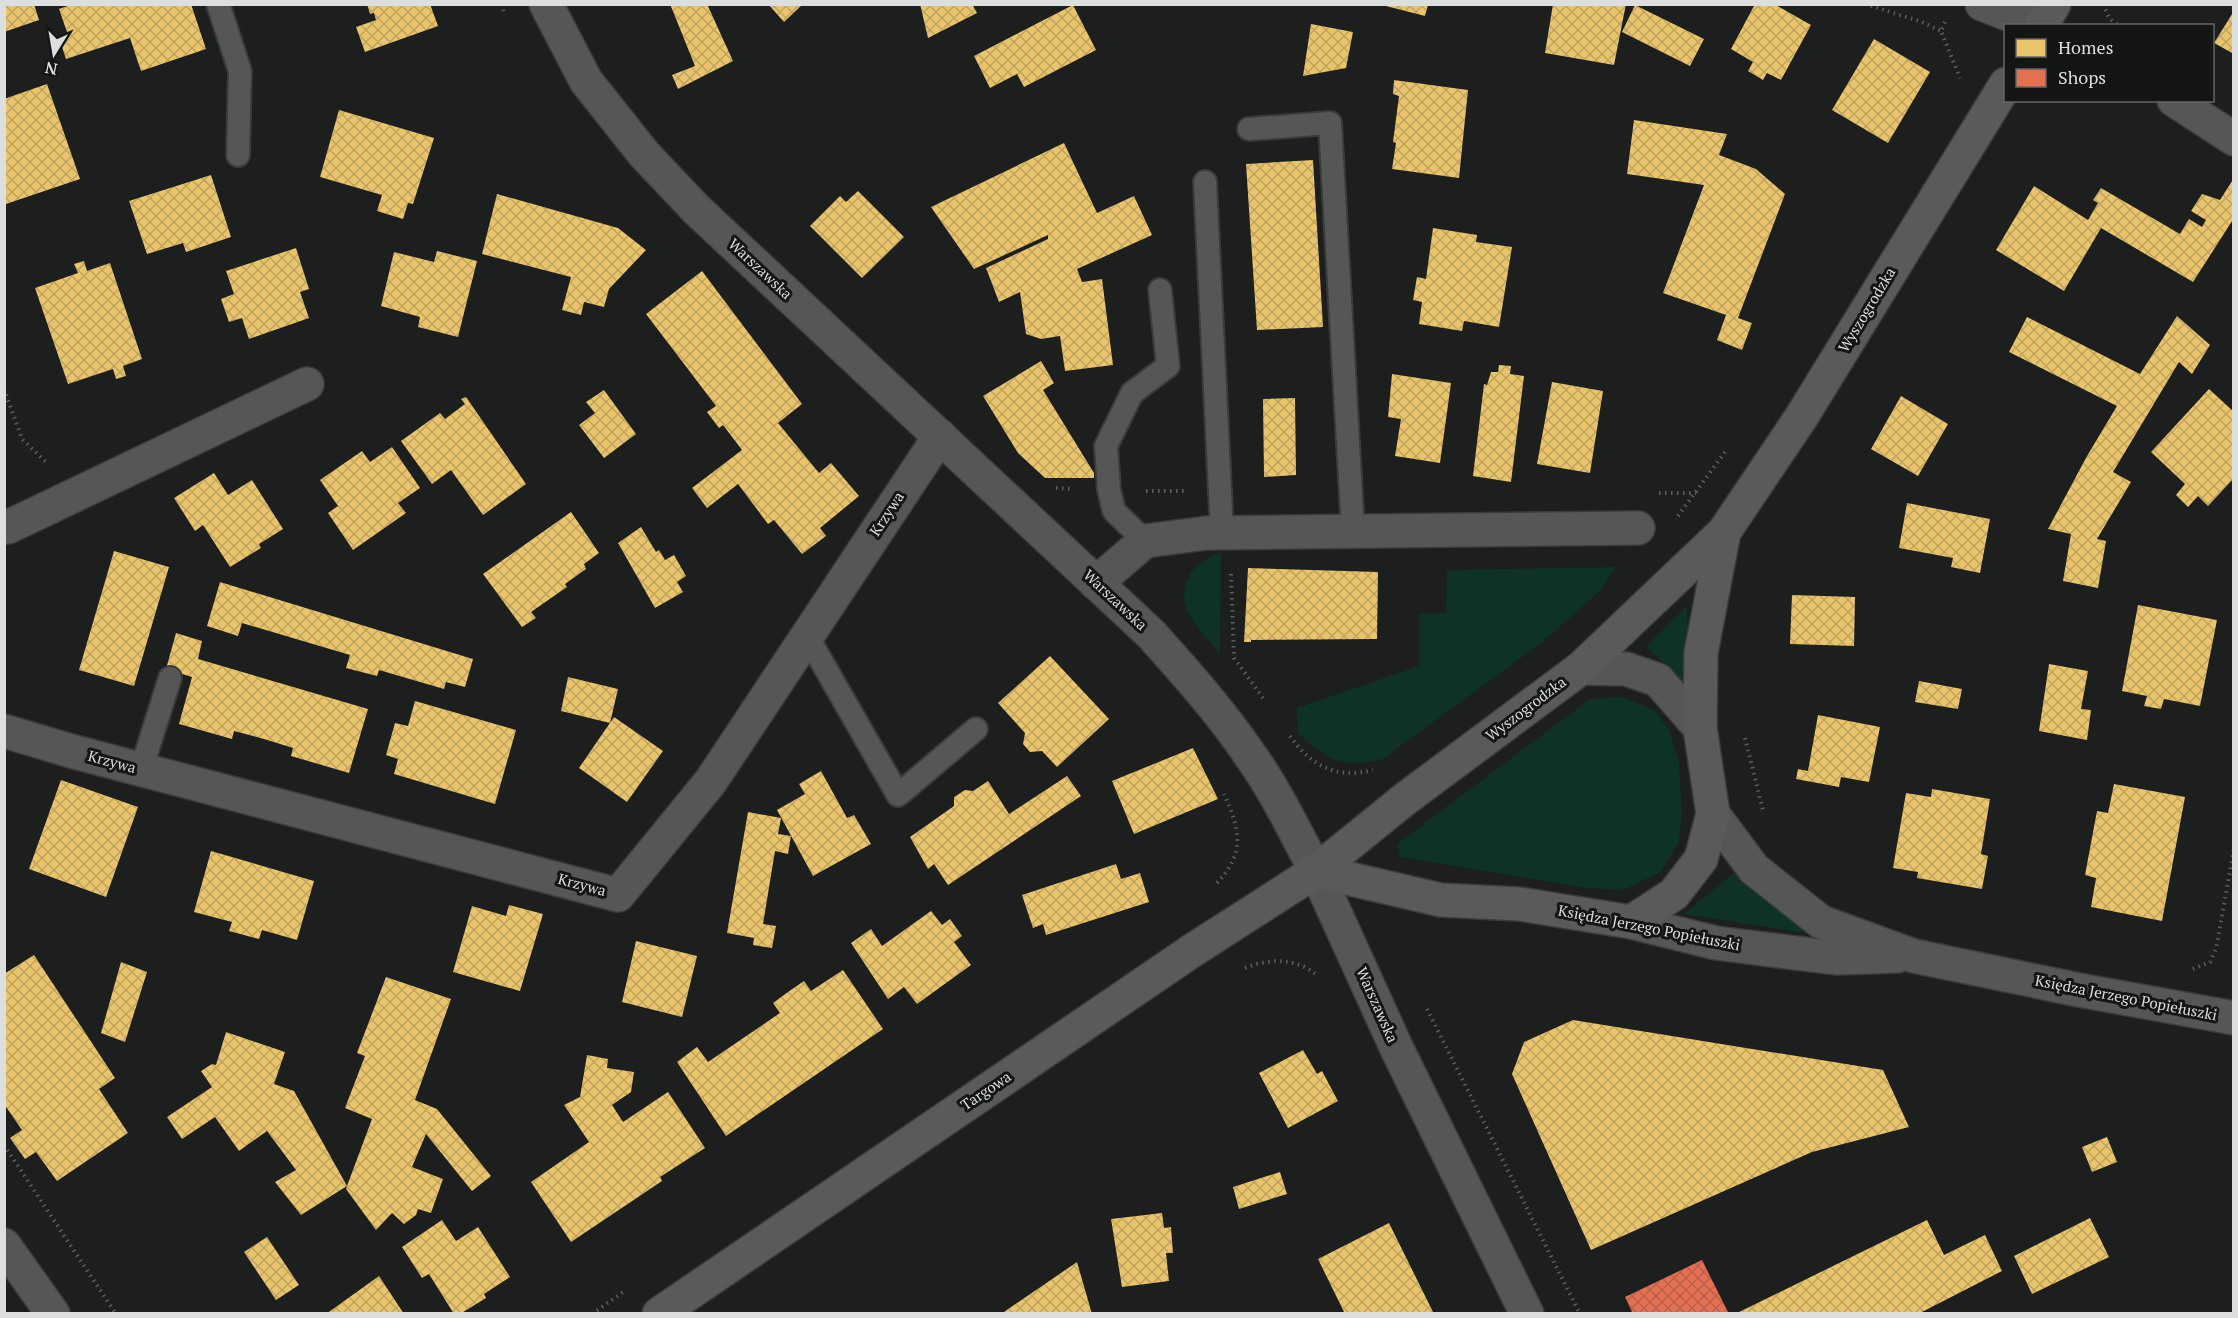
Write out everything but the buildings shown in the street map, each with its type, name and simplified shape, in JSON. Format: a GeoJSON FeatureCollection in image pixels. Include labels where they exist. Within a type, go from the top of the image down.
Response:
{"type":"FeatureCollection","features":[{"type":"Feature","properties":{"kind":"main road"},"geometry":{"type":"LineString","coordinates":[[2041,24],[2054,4]]}},
{"type":"Feature","properties":{"kind":"main road","name":"Wyszogrodzka"},"geometry":{"type":"LineString","coordinates":[[1316,871],[1405,799],[1581,668],[1724,532],[1808,406],[2004,87]]}},
{"type":"Feature","properties":{"kind":"main road","name":"Wyszogrodzka"},"geometry":{"type":"LineString","coordinates":[[1713,814],[1700,728],[1701,653],[1724,532]]}},
{"type":"Feature","properties":{"kind":"main road"},"geometry":{"type":"LineString","coordinates":[[1631,922],[1674,894],[1701,859],[1713,814]]}},
{"type":"Feature","properties":{"kind":"main road","name":"Księdza Jerzego Popiełuszki"},"geometry":{"type":"LineString","coordinates":[[1316,871],[1441,900],[1519,904],[1631,922]]}},
{"type":"Feature","properties":{"kind":"main road","name":"Targowa"},"geometry":{"type":"LineString","coordinates":[[659,1314],[1190,952],[1316,871]]}},
{"type":"Feature","properties":{"kind":"street","name":"Warszawska"},"geometry":{"type":"LineString","coordinates":[[546,4],[586,81],[644,154],[696,209],[1151,634],[1208,698],[1251,755],[1316,871],[1397,1049],[1527,1314]]}},
{"type":"Feature","properties":{"kind":"street"},"geometry":{"type":"LineString","coordinates":[[1982,4],[2035,24]]}},
{"type":"Feature","properties":{"kind":"street"},"geometry":{"type":"LineString","coordinates":[[2177,102],[2234,139]]}},
{"type":"Feature","properties":{"kind":"street"},"geometry":{"type":"LineString","coordinates":[[5,527],[307,384]]}},
{"type":"Feature","properties":{"kind":"street","name":"Krzywa"},"geometry":{"type":"LineString","coordinates":[[4,731],[71,752],[618,895],[711,781],[940,435]]}},
{"type":"Feature","properties":{"kind":"street"},"geometry":{"type":"LineString","coordinates":[[1096,583],[1145,541],[1222,533],[1638,528]]}},
{"type":"Feature","properties":{"kind":"street"},"geometry":{"type":"LineString","coordinates":[[1581,668],[1626,669],[1658,680],[1700,728]]}},
{"type":"Feature","properties":{"kind":"street","name":"Księdza Jerzego Popiełuszki"},"geometry":{"type":"LineString","coordinates":[[1713,814],[1754,869],[1821,922],[1914,956],[2090,992],[2233,1016]]}},
{"type":"Feature","properties":{"kind":"street","name":"Księdza Jerzego Popiełuszki"},"geometry":{"type":"LineString","coordinates":[[1631,922],[1716,943],[1836,958],[1914,956]]}},
{"type":"Feature","properties":{"kind":"street"},"geometry":{"type":"LineString","coordinates":[[4,1245],[53,1314]]}},
{"type":"Feature","properties":{"kind":"lane"},"geometry":{"type":"LineString","coordinates":[[218,4],[240,70],[238,155]]}},
{"type":"Feature","properties":{"kind":"lane"},"geometry":{"type":"LineString","coordinates":[[1249,129],[1330,123],[1353,531]]}},
{"type":"Feature","properties":{"kind":"lane"},"geometry":{"type":"LineString","coordinates":[[1205,182],[1222,533]]}},
{"type":"Feature","properties":{"kind":"lane"},"geometry":{"type":"LineString","coordinates":[[1145,541],[1114,511],[1109,490],[1106,446],[1132,393],[1168,366],[1160,290]]}},
{"type":"Feature","properties":{"kind":"lane"},"geometry":{"type":"LineString","coordinates":[[807,636],[898,795],[976,729]]}},
{"type":"Feature","properties":{"kind":"lane"},"geometry":{"type":"LineString","coordinates":[[141,770],[170,678]]}},
{"type":"Feature","properties":{"kind":"path"},"geometry":{"type":"LineString","coordinates":[[1864,4],[1922,22],[1941,31],[1960,76],[1957,86]]}},
{"type":"Feature","properties":{"kind":"path"},"geometry":{"type":"LineString","coordinates":[[2103,4],[2109,18],[2116,24]]}},
{"type":"Feature","properties":{"kind":"path"},"geometry":{"type":"LineString","coordinates":[[1941,31],[1948,13]]}},
{"type":"Feature","properties":{"kind":"path"},"geometry":{"type":"LineString","coordinates":[[4,389],[22,439],[46,461],[66,499]]}},
{"type":"Feature","properties":{"kind":"path"},"geometry":{"type":"LineString","coordinates":[[1674,521],[1730,445]]}},
{"type":"Feature","properties":{"kind":"path"},"geometry":{"type":"LineString","coordinates":[[1054,488],[1220,492]]}},
{"type":"Feature","properties":{"kind":"path"},"geometry":{"type":"LineString","coordinates":[[1231,567],[1234,658],[1268,705]]}},
{"type":"Feature","properties":{"kind":"path"},"geometry":{"type":"LineString","coordinates":[[1288,734],[1302,753],[1322,768],[1359,774],[1380,768]]}},
{"type":"Feature","properties":{"kind":"path"},"geometry":{"type":"LineString","coordinates":[[1744,734],[1763,811]]}},
{"type":"Feature","properties":{"kind":"path"},"geometry":{"type":"LineString","coordinates":[[1210,888],[1220,881],[1238,854],[1238,827],[1224,793]]}},
{"type":"Feature","properties":{"kind":"path"},"geometry":{"type":"LineString","coordinates":[[2187,971],[2210,962],[2216,949],[2234,849]]}},
{"type":"Feature","properties":{"kind":"path"},"geometry":{"type":"LineString","coordinates":[[1422,999],[1580,1314]]}},
{"type":"Feature","properties":{"kind":"path"},"geometry":{"type":"LineString","coordinates":[[4,1145],[116,1314]]}},
{"type":"Feature","properties":{"kind":"green space"},"geometry":{"type":"Polygon","coordinates":[[[1221,552],[1220,653],[1193,620],[1188,611],[1184,591],[1190,575],[1197,566],[1221,552]]]}},
{"type":"Feature","properties":{"kind":"green space"},"geometry":{"type":"Polygon","coordinates":[[[1616,567],[1601,590],[1541,643],[1383,759],[1346,763],[1318,750],[1298,733],[1297,708],[1419,666],[1419,614],[1446,613],[1447,570],[1616,567]]]}},
{"type":"Feature","properties":{"kind":"green space"},"geometry":{"type":"Polygon","coordinates":[[[1687,606],[1688,686],[1646,646],[1687,606]]]}},
{"type":"Feature","properties":{"kind":"green space"},"geometry":{"type":"Polygon","coordinates":[[[1623,697],[1654,710],[1669,730],[1679,762],[1682,814],[1679,841],[1661,872],[1623,890],[1587,888],[1400,857],[1397,844],[1590,699],[1623,697]]]}},
{"type":"Feature","properties":{"kind":"green space"},"geometry":{"type":"Polygon","coordinates":[[[1736,871],[1756,893],[1811,934],[1684,914],[1736,871]]]}}]}
